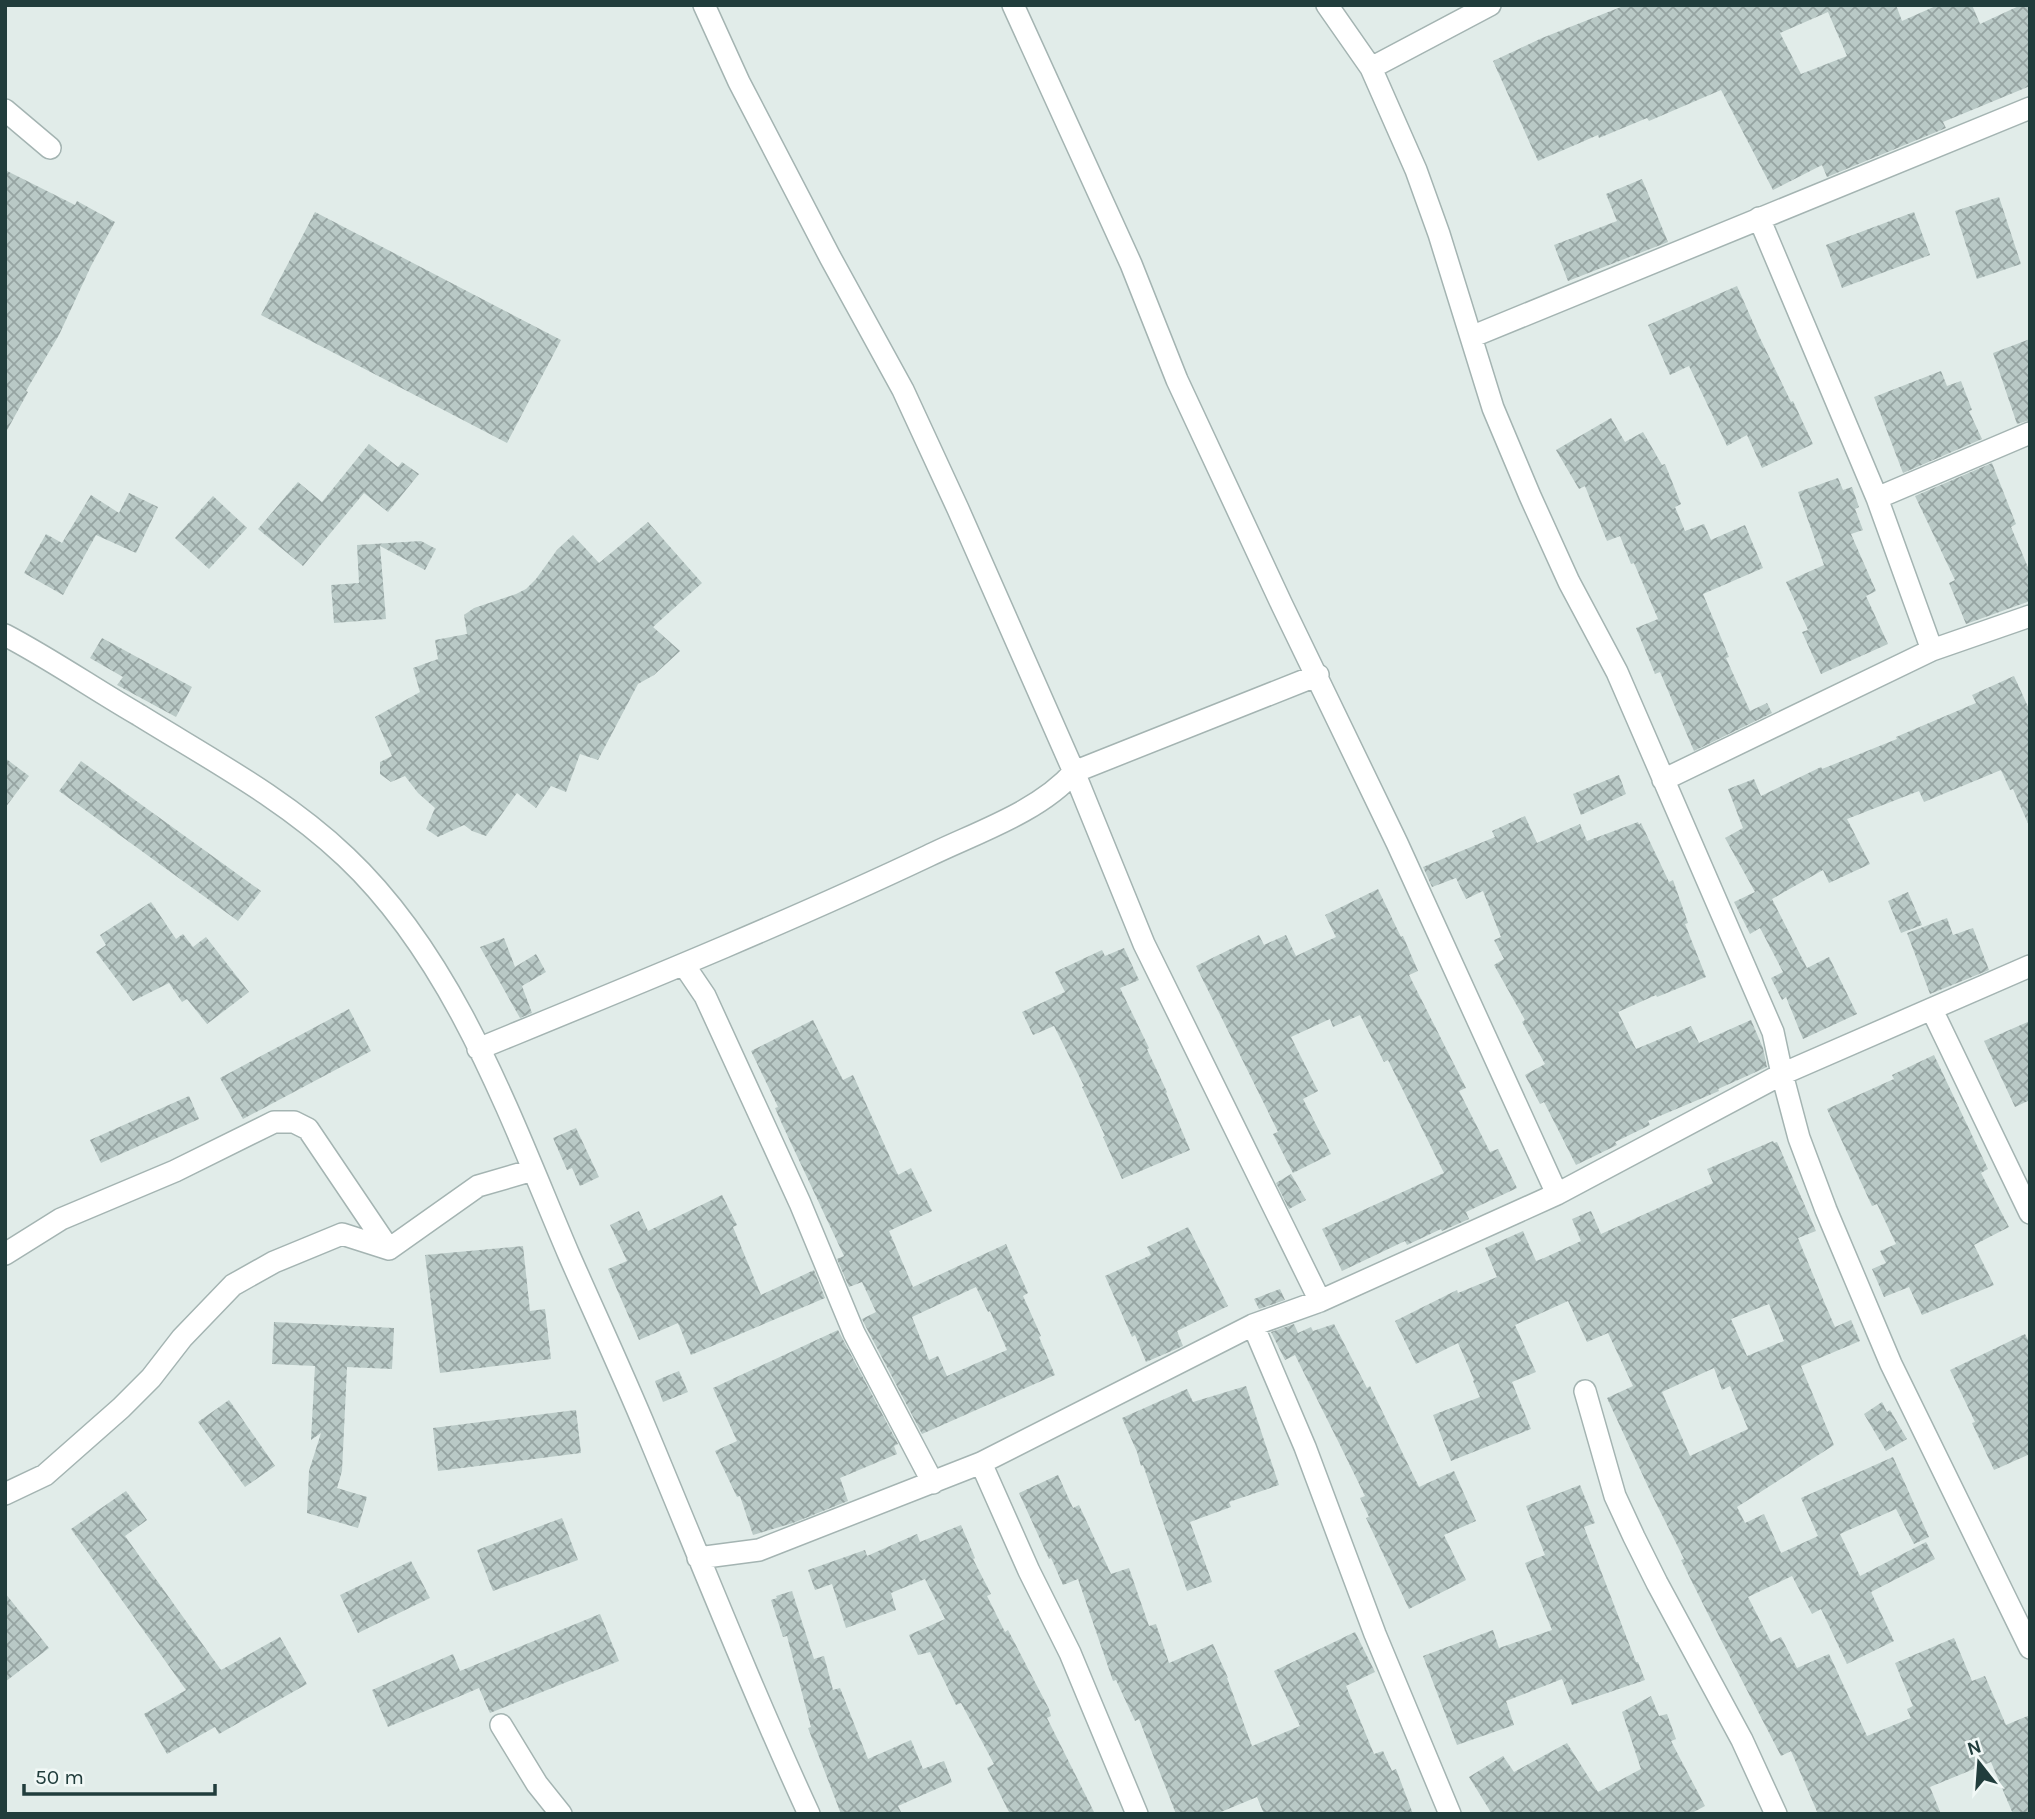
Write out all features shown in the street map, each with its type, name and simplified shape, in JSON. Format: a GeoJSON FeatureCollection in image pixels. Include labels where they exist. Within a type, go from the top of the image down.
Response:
{"type":"FeatureCollection","features":[{"type":"Feature","properties":{"kind":"street"},"geometry":{"type":"LineString","coordinates":[[704,5],[751,106],[903,390],[1074,772],[1144,944],[1320,1301]]}},
{"type":"Feature","properties":{"kind":"street"},"geometry":{"type":"LineString","coordinates":[[1013,5],[1130,264],[1177,380],[1403,855],[1557,1194]]}},
{"type":"Feature","properties":{"kind":"street"},"geometry":{"type":"LineString","coordinates":[[1327,5],[1370,68],[1416,170],[1439,234],[1493,408],[1569,582],[1617,672],[1773,1032],[1799,1138],[1826,1210],[1891,1364],[2030,1648]]}},
{"type":"Feature","properties":{"kind":"street"},"geometry":{"type":"LineString","coordinates":[[1370,68],[1490,5]]}},
{"type":"Feature","properties":{"kind":"street"},"geometry":{"type":"LineString","coordinates":[[1471,337],[2030,108]]}},
{"type":"Feature","properties":{"kind":"street"},"geometry":{"type":"LineString","coordinates":[[5,110],[50,148]]}},
{"type":"Feature","properties":{"kind":"street"},"geometry":{"type":"LineString","coordinates":[[1759,218],[1877,498],[1932,650]]}},
{"type":"Feature","properties":{"kind":"street"},"geometry":{"type":"LineString","coordinates":[[1877,498],[2030,433]]}},
{"type":"Feature","properties":{"kind":"street"},"geometry":{"type":"LineString","coordinates":[[1663,780],[1932,650],[2030,616]]}},
{"type":"Feature","properties":{"kind":"street"},"geometry":{"type":"LineString","coordinates":[[5,635],[240,777],[298,816],[338,850],[384,900],[423,950],[451,994],[533,1170],[809,1814]]}},
{"type":"Feature","properties":{"kind":"street"},"geometry":{"type":"LineString","coordinates":[[478,1049],[834,900],[1008,818],[1045,798],[1074,772],[1318,676]]}},
{"type":"Feature","properties":{"kind":"street"},"geometry":{"type":"LineString","coordinates":[[684,965],[705,996],[794,1191],[854,1333],[933,1483]]}},
{"type":"Feature","properties":{"kind":"street"},"geometry":{"type":"LineString","coordinates":[[698,1558],[759,1550],[981,1463],[1253,1325],[1320,1301],[1557,1194],[1782,1074],[2030,966]]}},
{"type":"Feature","properties":{"kind":"street"},"geometry":{"type":"LineString","coordinates":[[1931,1010],[2030,1213]]}},
{"type":"Feature","properties":{"kind":"street"},"geometry":{"type":"LineString","coordinates":[[5,1254],[61,1219],[175,1171],[274,1122],[293,1122],[308,1129],[389,1249]]}},
{"type":"Feature","properties":{"kind":"street"},"geometry":{"type":"LineString","coordinates":[[389,1249],[478,1186],[533,1170]]}},
{"type":"Feature","properties":{"kind":"street"},"geometry":{"type":"LineString","coordinates":[[8,1491],[45,1475],[121,1408],[233,1285],[274,1262],[342,1234],[389,1249]]}},
{"type":"Feature","properties":{"kind":"street"},"geometry":{"type":"LineString","coordinates":[[1253,1325],[1305,1447],[1375,1634],[1450,1814]]}},
{"type":"Feature","properties":{"kind":"street"},"geometry":{"type":"LineString","coordinates":[[1585,1391],[1615,1496],[1657,1583],[1742,1740],[1776,1814]]}},
{"type":"Feature","properties":{"kind":"street"},"geometry":{"type":"LineString","coordinates":[[981,1463],[1070,1653],[1137,1814]]}},
{"type":"Feature","properties":{"kind":"street"},"geometry":{"type":"LineString","coordinates":[[501,1725],[537,1784],[561,1814]]}},
{"type":"Feature","properties":{"kind":"building"},"geometry":{"type":"Polygon","coordinates":[[[1626,5],[1896,5],[1902,21],[1938,5],[1972,5],[1980,24],[2021,5],[2030,5],[2030,86],[1943,122],[1946,128],[1827,177],[1822,165],[1773,190],[1721,90],[1649,121],[1647,118],[1599,138],[1598,135],[1538,161],[1493,61],[1542,38],[1626,5]],[[1828,12],[1780,33],[1801,74],[1847,56],[1828,12]]]}},
{"type":"Feature","properties":{"kind":"building"},"geometry":{"type":"Polygon","coordinates":[[[5,170],[75,205],[77,201],[115,222],[59,335],[26,391],[28,392],[5,434],[5,170]]]}},
{"type":"Feature","properties":{"kind":"building"},"geometry":{"type":"Polygon","coordinates":[[[1642,179],[1668,242],[1568,281],[1554,245],[1617,221],[1606,194],[1642,179]]]}},
{"type":"Feature","properties":{"kind":"building"},"geometry":{"type":"Polygon","coordinates":[[[1999,197],[2021,264],[1977,279],[1955,211],[1999,197]]]}},
{"type":"Feature","properties":{"kind":"building"},"geometry":{"type":"Polygon","coordinates":[[[315,212],[561,340],[507,443],[261,315],[315,212]]]}},
{"type":"Feature","properties":{"kind":"building"},"geometry":{"type":"Polygon","coordinates":[[[1914,212],[1930,255],[1842,288],[1826,245],[1914,212]]]}},
{"type":"Feature","properties":{"kind":"building"},"geometry":{"type":"Polygon","coordinates":[[[1737,286],[1813,444],[1762,468],[1747,435],[1727,446],[1689,366],[1670,375],[1648,325],[1737,286]]]}},
{"type":"Feature","properties":{"kind":"building"},"geometry":{"type":"Polygon","coordinates":[[[2030,339],[2030,420],[2017,424],[1993,353],[2030,339]]]}},
{"type":"Feature","properties":{"kind":"building"},"geometry":{"type":"Polygon","coordinates":[[[1941,371],[1947,386],[1961,381],[1972,410],[1969,411],[1982,439],[1903,473],[1874,397],[1941,371]]]}},
{"type":"Feature","properties":{"kind":"building"},"geometry":{"type":"Polygon","coordinates":[[[1611,418],[1625,442],[1643,432],[1662,465],[1665,464],[1681,504],[1675,507],[1685,531],[1704,524],[1711,540],[1745,525],[1763,568],[1703,594],[1729,657],[1726,658],[1750,711],[1767,703],[1772,713],[1694,751],[1660,672],[1655,674],[1636,628],[1658,619],[1634,563],[1631,564],[1620,536],[1607,541],[1585,486],[1579,489],[1556,450],[1611,418]]]}},
{"type":"Feature","properties":{"kind":"building"},"geometry":{"type":"Polygon","coordinates":[[[369,444],[398,467],[402,462],[419,474],[388,512],[364,493],[303,566],[258,529],[298,482],[322,502],[369,444]]]}},
{"type":"Feature","properties":{"kind":"building"},"geometry":{"type":"Polygon","coordinates":[[[1992,463],[2016,524],[2011,527],[2030,572],[2030,601],[1966,624],[1949,583],[1955,580],[1915,496],[1992,463]]]}},
{"type":"Feature","properties":{"kind":"building"},"geometry":{"type":"Polygon","coordinates":[[[1838,478],[1843,490],[1852,487],[1859,507],[1855,509],[1863,530],[1851,534],[1876,591],[1866,596],[1888,644],[1821,674],[1802,632],[1808,630],[1786,582],[1824,565],[1798,492],[1838,478]]]}},
{"type":"Feature","properties":{"kind":"building"},"geometry":{"type":"Polygon","coordinates":[[[129,493],[158,507],[136,553],[96,535],[63,595],[24,573],[46,534],[62,543],[91,495],[119,513],[129,493]]]}},
{"type":"Feature","properties":{"kind":"building"},"geometry":{"type":"Polygon","coordinates":[[[213,496],[247,528],[209,569],[175,538],[213,496]]]}},
{"type":"Feature","properties":{"kind":"building"},"geometry":{"type":"Polygon","coordinates":[[[648,522],[702,583],[653,627],[680,651],[654,675],[638,684],[598,760],[580,754],[566,792],[551,786],[536,808],[517,793],[486,836],[464,825],[438,837],[426,829],[435,808],[418,793],[405,776],[391,782],[380,774],[380,762],[392,756],[375,717],[420,692],[413,668],[438,659],[435,640],[467,634],[464,615],[474,608],[526,589],[557,550],[573,535],[599,563],[648,522]]]}},
{"type":"Feature","properties":{"kind":"building"},"geometry":{"type":"Polygon","coordinates":[[[421,541],[436,549],[425,570],[380,546],[386,619],[334,623],[331,585],[359,583],[357,545],[421,541]]]}},
{"type":"Feature","properties":{"kind":"building"},"geometry":{"type":"Polygon","coordinates":[[[102,638],[192,687],[176,717],[117,685],[123,677],[90,658],[102,638]]]}},
{"type":"Feature","properties":{"kind":"building"},"geometry":{"type":"Polygon","coordinates":[[[2014,676],[2030,711],[2030,828],[2013,789],[2010,790],[2001,770],[1924,802],[1919,791],[1847,819],[1870,864],[1829,883],[1823,870],[1772,899],[1807,968],[1829,957],[1857,1014],[1803,1039],[1786,997],[1782,1000],[1771,978],[1783,972],[1760,928],[1750,934],[1734,902],[1755,892],[1725,838],[1743,828],[1728,789],[1754,779],[1761,796],[1821,767],[1822,769],[1897,739],[1896,737],[1976,703],[1972,695],[2014,676]]]}},
{"type":"Feature","properties":{"kind":"building"},"geometry":{"type":"Polygon","coordinates":[[[5,758],[29,776],[5,808],[5,758]]]}},
{"type":"Feature","properties":{"kind":"building"},"geometry":{"type":"Polygon","coordinates":[[[81,761],[261,891],[238,921],[59,791],[81,761]]]}},
{"type":"Feature","properties":{"kind":"building"},"geometry":{"type":"Polygon","coordinates":[[[1619,775],[1626,794],[1581,815],[1573,794],[1619,775]]]}},
{"type":"Feature","properties":{"kind":"building"},"geometry":{"type":"Polygon","coordinates":[[[1525,816],[1537,843],[1580,824],[1587,841],[1641,823],[1669,882],[1673,880],[1688,923],[1685,924],[1706,977],[1618,1012],[1636,1049],[1691,1026],[1699,1043],[1751,1020],[1763,1048],[1767,1067],[1648,1121],[1650,1125],[1576,1165],[1544,1102],[1540,1104],[1525,1075],[1545,1064],[1522,1022],[1525,1020],[1494,965],[1504,959],[1494,940],[1501,937],[1483,891],[1466,899],[1456,878],[1432,887],[1423,867],[1495,837],[1492,831],[1525,816]]]}},
{"type":"Feature","properties":{"kind":"building"},"geometry":{"type":"Polygon","coordinates":[[[1378,889],[1418,971],[1409,975],[1466,1088],[1459,1091],[1490,1152],[1498,1149],[1517,1188],[1466,1212],[1469,1219],[1407,1245],[1405,1241],[1342,1271],[1322,1229],[1444,1173],[1388,1060],[1384,1062],[1360,1015],[1333,1027],[1330,1019],[1291,1037],[1318,1091],[1303,1099],[1331,1154],[1293,1173],[1273,1134],[1278,1132],[1196,966],[1259,935],[1264,945],[1286,935],[1296,956],[1336,937],[1325,915],[1378,889]]]}},
{"type":"Feature","properties":{"kind":"building"},"geometry":{"type":"Polygon","coordinates":[[[1908,892],[1922,925],[1901,933],[1888,901],[1908,892]]]}},
{"type":"Feature","properties":{"kind":"building"},"geometry":{"type":"Polygon","coordinates":[[[151,902],[176,939],[183,934],[193,947],[206,937],[249,992],[207,1024],[187,999],[182,1002],[169,983],[133,1001],[96,952],[106,945],[100,935],[151,902]]]}},
{"type":"Feature","properties":{"kind":"building"},"geometry":{"type":"Polygon","coordinates":[[[1947,918],[1953,935],[1973,928],[1989,970],[1930,994],[1907,933],[1947,918]]]}},
{"type":"Feature","properties":{"kind":"building"},"geometry":{"type":"Polygon","coordinates":[[[504,938],[515,967],[536,954],[546,972],[522,986],[532,1013],[520,1018],[480,947],[504,938]]]}},
{"type":"Feature","properties":{"kind":"building"},"geometry":{"type":"Polygon","coordinates":[[[1124,948],[1139,980],[1120,988],[1149,1048],[1147,1049],[1190,1150],[1122,1179],[1082,1087],[1084,1086],[1054,1026],[1033,1035],[1022,1012],[1065,992],[1055,972],[1102,950],[1105,956],[1124,948]]]}},
{"type":"Feature","properties":{"kind":"building"},"geometry":{"type":"Polygon","coordinates":[[[349,1009],[371,1051],[243,1119],[220,1078],[349,1009]]]}},
{"type":"Feature","properties":{"kind":"building"},"geometry":{"type":"Polygon","coordinates":[[[813,1020],[843,1080],[853,1075],[898,1175],[911,1168],[932,1211],[889,1231],[913,1287],[1006,1244],[1028,1293],[1023,1296],[1055,1375],[922,1434],[862,1319],[876,1312],[862,1282],[849,1287],[837,1259],[844,1256],[751,1051],[813,1020]],[[976,1287],[912,1317],[929,1360],[938,1356],[947,1376],[1007,1350],[990,1311],[988,1312],[976,1287]]]}},
{"type":"Feature","properties":{"kind":"building"},"geometry":{"type":"Polygon","coordinates":[[[2030,1021],[2030,1100],[2015,1107],[1984,1041],[2030,1021]]]}},
{"type":"Feature","properties":{"kind":"building"},"geometry":{"type":"Polygon","coordinates":[[[1934,1055],[1988,1169],[1981,1173],[2009,1227],[1974,1245],[1994,1285],[1922,1315],[1909,1287],[1884,1297],[1872,1269],[1886,1263],[1880,1251],[1896,1244],[1877,1204],[1872,1206],[1827,1109],[1894,1079],[1892,1075],[1934,1055]]]}},
{"type":"Feature","properties":{"kind":"building"},"geometry":{"type":"Polygon","coordinates":[[[189,1096],[199,1119],[101,1163],[90,1140],[189,1096]]]}},
{"type":"Feature","properties":{"kind":"building"},"geometry":{"type":"Polygon","coordinates":[[[576,1128],[599,1177],[580,1186],[572,1168],[567,1170],[553,1138],[576,1128]]]}},
{"type":"Feature","properties":{"kind":"building"},"geometry":{"type":"Polygon","coordinates":[[[1773,1141],[1777,1142],[1816,1231],[1798,1238],[1825,1304],[1835,1327],[1851,1320],[1860,1341],[1801,1366],[1834,1445],[1737,1507],[1745,1523],[1764,1514],[1781,1553],[1818,1536],[1801,1498],[1893,1457],[1929,1537],[1914,1544],[1896,1509],[1840,1534],[1860,1576],[1926,1542],[1935,1559],[1871,1592],[1894,1641],[1847,1664],[1821,1609],[1812,1614],[1792,1576],[1748,1597],[1771,1642],[1781,1637],[1797,1668],[1829,1654],[1867,1736],[1911,1718],[1907,1709],[1913,1706],[1895,1663],[1954,1638],[1972,1681],[1985,1676],[2006,1725],[2030,1715],[2030,1814],[2013,1814],[1991,1762],[1930,1787],[1941,1814],[1818,1814],[1791,1751],[1781,1756],[1722,1642],[1681,1560],[1684,1559],[1607,1398],[1633,1386],[1608,1333],[1587,1342],[1568,1301],[1515,1325],[1536,1372],[1512,1382],[1531,1429],[1451,1461],[1433,1415],[1480,1397],[1474,1380],[1458,1343],[1416,1364],[1395,1321],[1457,1290],[1458,1293],[1497,1277],[1485,1248],[1523,1231],[1536,1261],[1581,1241],[1572,1219],[1591,1211],[1601,1234],[1713,1183],[1707,1169],[1773,1141]],[[1769,1304],[1731,1319],[1747,1356],[1784,1341],[1769,1304]],[[1714,1368],[1662,1392],[1690,1456],[1748,1429],[1730,1386],[1722,1390],[1714,1368]]]}},
{"type":"Feature","properties":{"kind":"building"},"geometry":{"type":"Polygon","coordinates":[[[1291,1174],[1306,1200],[1289,1209],[1276,1183],[1291,1174]]]}},
{"type":"Feature","properties":{"kind":"building"},"geometry":{"type":"Polygon","coordinates":[[[722,1195],[737,1225],[733,1227],[761,1295],[814,1270],[825,1298],[691,1355],[678,1323],[639,1340],[608,1269],[627,1261],[610,1225],[639,1211],[648,1231],[722,1195]]]}},
{"type":"Feature","properties":{"kind":"building"},"geometry":{"type":"Polygon","coordinates":[[[1188,1227],[1228,1306],[1177,1331],[1183,1346],[1146,1362],[1105,1276],[1151,1255],[1147,1247],[1188,1227]]]}},
{"type":"Feature","properties":{"kind":"building"},"geometry":{"type":"Polygon","coordinates":[[[523,1246],[530,1311],[545,1309],[551,1359],[440,1373],[425,1255],[523,1246]]]}},
{"type":"Feature","properties":{"kind":"building"},"geometry":{"type":"Polygon","coordinates":[[[1280,1289],[1285,1300],[1259,1309],[1254,1299],[1280,1289]]]}},
{"type":"Feature","properties":{"kind":"building"},"geometry":{"type":"Polygon","coordinates":[[[274,1322],[394,1328],[392,1369],[347,1367],[342,1471],[337,1488],[367,1497],[358,1528],[307,1513],[309,1471],[321,1433],[311,1440],[315,1366],[272,1364],[274,1322]]]}},
{"type":"Feature","properties":{"kind":"building"},"geometry":{"type":"Polygon","coordinates":[[[1294,1324],[1298,1333],[1311,1327],[1313,1331],[1334,1324],[1367,1388],[1370,1386],[1419,1487],[1454,1471],[1476,1521],[1444,1535],[1466,1580],[1409,1609],[1366,1518],[1369,1517],[1360,1498],[1365,1496],[1340,1445],[1295,1355],[1285,1360],[1271,1332],[1294,1324]]]}},
{"type":"Feature","properties":{"kind":"building"},"geometry":{"type":"Polygon","coordinates":[[[838,1330],[898,1444],[894,1446],[897,1454],[840,1478],[848,1501],[793,1523],[753,1535],[740,1496],[737,1497],[715,1451],[737,1441],[713,1388],[838,1330]]]}},
{"type":"Feature","properties":{"kind":"building"},"geometry":{"type":"Polygon","coordinates":[[[2025,1334],[2030,1344],[2030,1454],[1994,1470],[1950,1370],[2025,1334]]]}},
{"type":"Feature","properties":{"kind":"building"},"geometry":{"type":"Polygon","coordinates":[[[679,1371],[688,1392],[663,1402],[655,1381],[679,1371]]]}},
{"type":"Feature","properties":{"kind":"building"},"geometry":{"type":"Polygon","coordinates":[[[1246,1386],[1279,1485],[1229,1502],[1231,1507],[1190,1522],[1212,1582],[1187,1591],[1143,1465],[1141,1466],[1122,1418],[1187,1389],[1193,1402],[1246,1386]]]}},
{"type":"Feature","properties":{"kind":"building"},"geometry":{"type":"Polygon","coordinates":[[[229,1400],[275,1466],[245,1487],[198,1422],[229,1400]]]}},
{"type":"Feature","properties":{"kind":"building"},"geometry":{"type":"Polygon","coordinates":[[[1882,1402],[1887,1412],[1890,1410],[1907,1439],[1886,1451],[1864,1414],[1882,1402]]]}},
{"type":"Feature","properties":{"kind":"building"},"geometry":{"type":"Polygon","coordinates":[[[576,1410],[581,1453],[438,1471],[433,1428],[576,1410]]]}},
{"type":"Feature","properties":{"kind":"building"},"geometry":{"type":"Polygon","coordinates":[[[1058,1475],[1073,1508],[1079,1505],[1111,1574],[1129,1568],[1149,1626],[1156,1624],[1169,1663],[1213,1644],[1252,1746],[1300,1726],[1274,1671],[1355,1632],[1375,1672],[1346,1686],[1374,1754],[1383,1751],[1392,1771],[1396,1769],[1413,1814],[1264,1814],[1257,1797],[1216,1814],[1176,1814],[1139,1719],[1135,1721],[1116,1680],[1113,1681],[1078,1579],[1063,1585],[1019,1493],[1058,1475]]]}},
{"type":"Feature","properties":{"kind":"building"},"geometry":{"type":"Polygon","coordinates":[[[1580,1485],[1595,1523],[1584,1527],[1645,1680],[1572,1705],[1562,1679],[1506,1701],[1514,1725],[1457,1745],[1423,1656],[1493,1630],[1499,1648],[1552,1630],[1525,1563],[1545,1555],[1526,1506],[1580,1485]]]}},
{"type":"Feature","properties":{"kind":"building"},"geometry":{"type":"Polygon","coordinates":[[[126,1491],[147,1520],[125,1536],[221,1670],[280,1637],[307,1684],[219,1734],[215,1727],[167,1754],[144,1714],[186,1690],[71,1529],[126,1491]]]}},
{"type":"Feature","properties":{"kind":"building"},"geometry":{"type":"Polygon","coordinates":[[[562,1518],[578,1560],[493,1591],[477,1550],[562,1518]]]}},
{"type":"Feature","properties":{"kind":"building"},"geometry":{"type":"Polygon","coordinates":[[[961,1525],[975,1558],[973,1559],[991,1594],[987,1596],[1049,1709],[1051,1716],[1047,1718],[1095,1814],[1010,1814],[987,1768],[994,1764],[961,1703],[956,1705],[930,1652],[918,1655],[909,1635],[945,1619],[925,1579],[891,1593],[896,1610],[846,1628],[832,1584],[815,1590],[808,1570],[865,1550],[867,1556],[917,1534],[920,1542],[961,1525]]]}},
{"type":"Feature","properties":{"kind":"building"},"geometry":{"type":"Polygon","coordinates":[[[411,1561],[430,1598],[358,1633],[340,1595],[411,1561]]]}},
{"type":"Feature","properties":{"kind":"building"},"geometry":{"type":"Polygon","coordinates":[[[792,1591],[814,1659],[824,1656],[833,1690],[840,1688],[868,1759],[911,1740],[923,1769],[944,1761],[952,1782],[898,1806],[902,1814],[841,1814],[808,1728],[811,1727],[787,1636],[783,1637],[771,1600],[792,1591]]]}},
{"type":"Feature","properties":{"kind":"building"},"geometry":{"type":"Polygon","coordinates":[[[5,1593],[49,1648],[5,1682],[5,1593]]]}},
{"type":"Feature","properties":{"kind":"building"},"geometry":{"type":"Polygon","coordinates":[[[600,1614],[619,1661],[490,1713],[479,1688],[388,1727],[372,1690],[453,1654],[460,1671],[600,1614]]]}},
{"type":"Feature","properties":{"kind":"building"},"geometry":{"type":"Polygon","coordinates":[[[1651,1696],[1659,1716],[1667,1714],[1676,1739],[1671,1741],[1705,1806],[1690,1814],[1492,1814],[1469,1777],[1503,1756],[1514,1772],[1567,1743],[1598,1792],[1641,1769],[1622,1712],[1651,1696]]]}}]}
